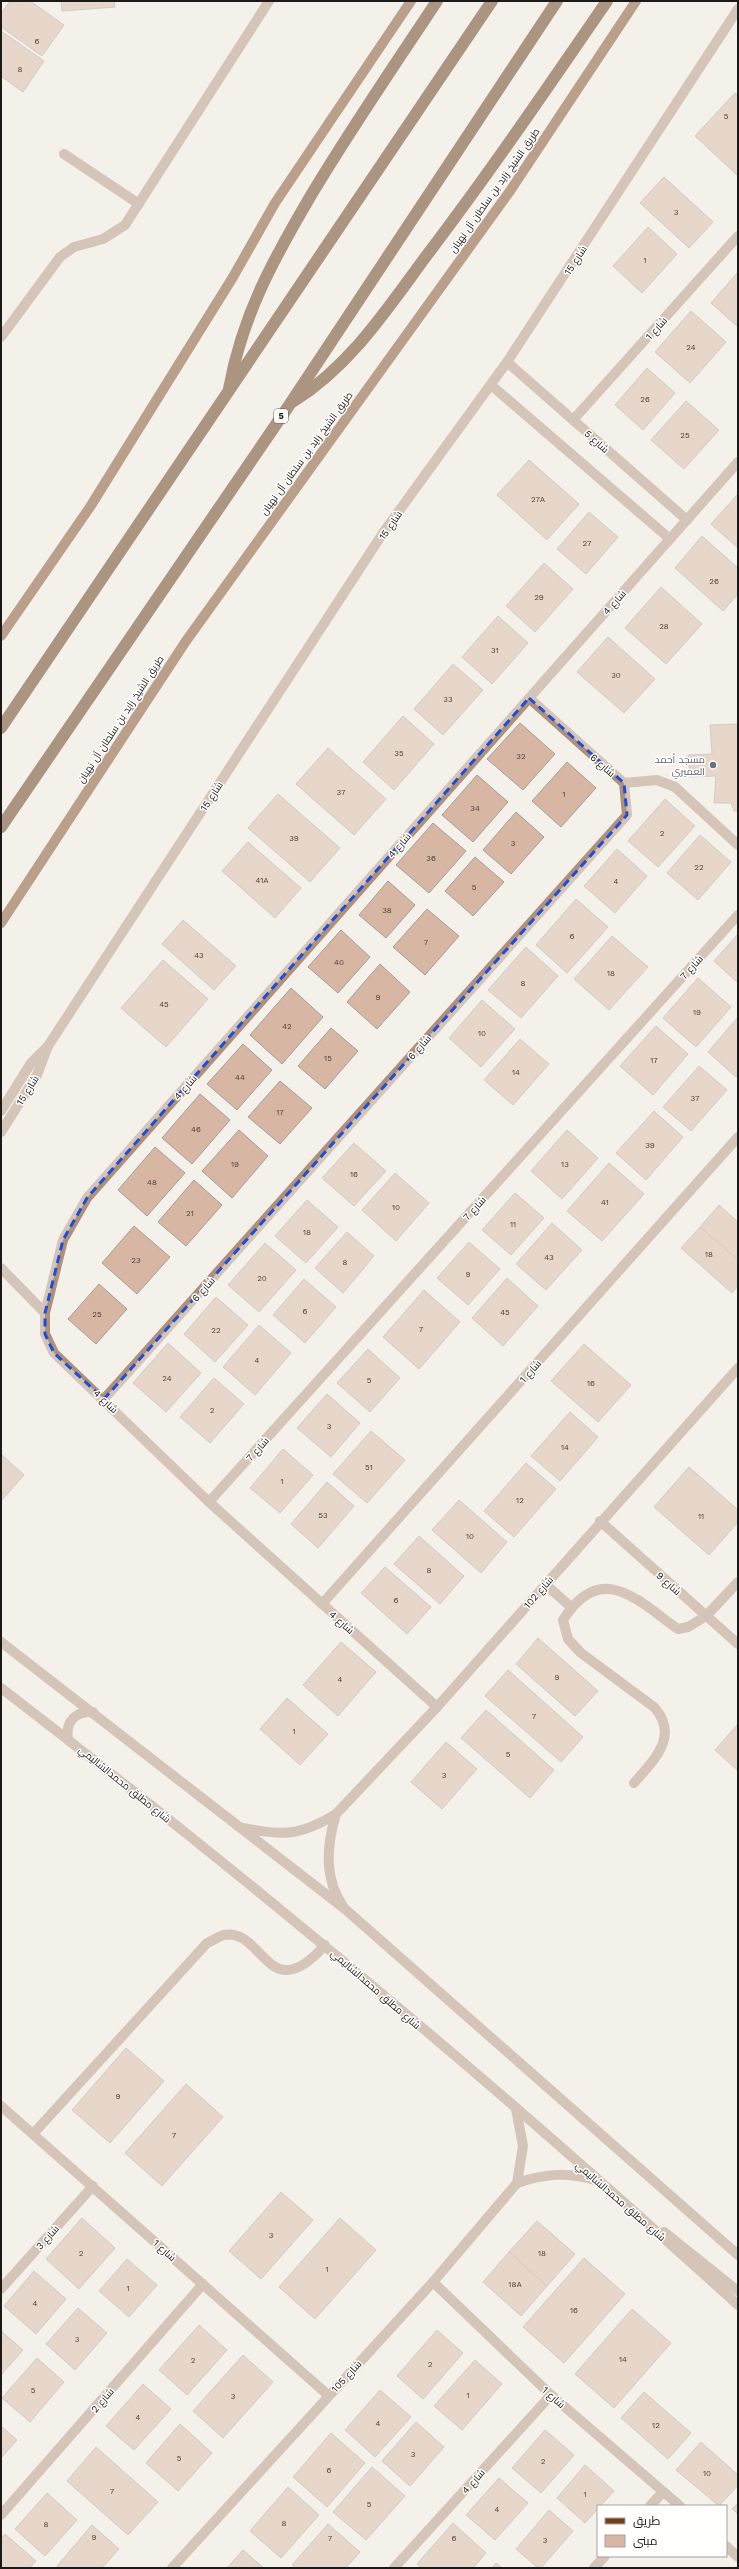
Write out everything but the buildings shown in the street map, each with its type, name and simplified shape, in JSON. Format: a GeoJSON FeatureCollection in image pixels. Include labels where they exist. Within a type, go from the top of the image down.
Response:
{"type":"FeatureCollection","features":[{"type":"Feature","properties":{"kind":"highway"},"geometry":{"type":"LineString","coordinates":[[228,394],[239,342],[258,290],[271,263],[328,166],[437,1]]}},
{"type":"Feature","properties":{"kind":"highway"},"geometry":{"type":"LineString","coordinates":[[1,728],[492,1]]}},
{"type":"Feature","properties":{"kind":"highway","name":"5"},"geometry":{"type":"LineString","coordinates":[[1,827],[290,404],[557,1]]}},
{"type":"Feature","properties":{"kind":"highway"},"geometry":{"type":"LineString","coordinates":[[290,404],[321,382],[362,342],[497,162],[607,1]]}},
{"type":"Feature","properties":{"kind":"main road"},"geometry":{"type":"LineString","coordinates":[[1,636],[90,507],[233,276],[275,203],[410,1]]}},
{"type":"Feature","properties":{"kind":"main road","name":"طريق الشيخ زايد بن سلطان آل نهيان"},"geometry":{"type":"LineString","coordinates":[[1,923],[186,641],[510,191],[636,1]]}},
{"type":"Feature","properties":{"kind":"street"},"geometry":{"type":"LineString","coordinates":[[1,337],[60,257],[74,247],[103,239],[115,233],[125,225],[269,1]]}},
{"type":"Feature","properties":{"kind":"street","name":"شارع 15"},"geometry":{"type":"LineString","coordinates":[[1,1111],[31,1063],[48,1046],[383,533],[507,362],[738,9]]}},
{"type":"Feature","properties":{"kind":"street"},"geometry":{"type":"LineString","coordinates":[[64,154],[139,204]]}},
{"type":"Feature","properties":{"kind":"street","name":"شارع 1"},"geometry":{"type":"LineString","coordinates":[[573,420],[738,236]]}},
{"type":"Feature","properties":{"kind":"street","name":"شارع 5"},"geometry":{"type":"LineString","coordinates":[[507,362],[687,520]]}},
{"type":"Feature","properties":{"kind":"street"},"geometry":{"type":"LineString","coordinates":[[491,385],[670,539]]}},
{"type":"Feature","properties":{"kind":"street","name":"شارع 4"},"geometry":{"type":"LineString","coordinates":[[437,1707],[209,1502],[104,1399],[54,1353],[45,1334],[45,1313],[63,1240],[88,1198],[738,462]]}},
{"type":"Feature","properties":{"kind":"street","name":"شارع 6"},"geometry":{"type":"LineString","coordinates":[[104,1399],[627,815],[624,783],[528,698]]}},
{"type":"Feature","properties":{"kind":"street"},"geometry":{"type":"LineString","coordinates":[[624,783],[657,780],[675,787],[738,845]]}},
{"type":"Feature","properties":{"kind":"street","name":"شارع 7"},"geometry":{"type":"LineString","coordinates":[[209,1502],[738,915]]}},
{"type":"Feature","properties":{"kind":"street","name":"شارع 15"},"geometry":{"type":"LineString","coordinates":[[1,1132],[37,1075],[48,1046]]}},
{"type":"Feature","properties":{"kind":"street","name":"شارع 1"},"geometry":{"type":"LineString","coordinates":[[322,1604],[738,1137]]}},
{"type":"Feature","properties":{"kind":"street"},"geometry":{"type":"LineString","coordinates":[[1,1268],[45,1313]]}},
{"type":"Feature","properties":{"kind":"street","name":"شارع 102"},"geometry":{"type":"LineString","coordinates":[[243,1828],[274,1834],[296,1832],[317,1826],[336,1814],[437,1707],[600,1521],[738,1368]]}},
{"type":"Feature","properties":{"kind":"street","name":"شارع 9"},"geometry":{"type":"LineString","coordinates":[[600,1521],[738,1644]]}},
{"type":"Feature","properties":{"kind":"street"},"geometry":{"type":"LineString","coordinates":[[634,1783],[663,1744],[666,1727],[664,1722],[654,1707],[581,1653],[568,1639],[563,1620],[571,1607],[585,1595],[600,1588],[616,1588],[629,1594],[678,1629],[688,1628],[706,1616],[738,1582]]}},
{"type":"Feature","properties":{"kind":"street"},"geometry":{"type":"LineString","coordinates":[[545,1584],[571,1607]]}},
{"type":"Feature","properties":{"kind":"street"},"geometry":{"type":"LineString","coordinates":[[1,1642],[243,1828],[345,1909],[738,2255]]}},
{"type":"Feature","properties":{"kind":"street","name":"شارع مطلق محمدالشاليمي"},"geometry":{"type":"LineString","coordinates":[[1,1688],[68,1739],[325,1944],[653,2228],[738,2305]]}},
{"type":"Feature","properties":{"kind":"street"},"geometry":{"type":"LineString","coordinates":[[68,1739],[68,1726],[75,1716],[80,1713],[93,1712]]}},
{"type":"Feature","properties":{"kind":"street","name":"شارع 102"},"geometry":{"type":"LineString","coordinates":[[336,1814],[330,1836],[328,1858],[331,1879],[345,1909]]}},
{"type":"Feature","properties":{"kind":"street"},"geometry":{"type":"LineString","coordinates":[[33,2134],[207,1943],[225,1935],[237,1937],[276,1967],[290,1970],[308,1962],[325,1944]]}},
{"type":"Feature","properties":{"kind":"street","name":"شارع 1"},"geometry":{"type":"LineString","coordinates":[[1,2106],[328,2395]]}},
{"type":"Feature","properties":{"kind":"street"},"geometry":{"type":"LineString","coordinates":[[516,2109],[523,2146],[517,2183],[537,2176],[558,2174],[578,2175],[598,2181]]}},
{"type":"Feature","properties":{"kind":"street","name":"شارع 105"},"geometry":{"type":"LineString","coordinates":[[172,2568],[328,2395],[434,2282],[517,2183]]}},
{"type":"Feature","properties":{"kind":"street","name":"شارع 3"},"geometry":{"type":"LineString","coordinates":[[1,2289],[93,2186]]}},
{"type":"Feature","properties":{"kind":"street"},"geometry":{"type":"LineString","coordinates":[[653,2228],[669,2234],[732,2289],[738,2291]]}},
{"type":"Feature","properties":{"kind":"street","name":"شارع 1"},"geometry":{"type":"LineString","coordinates":[[434,2282],[551,2395],[679,2505]]}},
{"type":"Feature","properties":{"kind":"street","name":"شارع 2"},"geometry":{"type":"LineString","coordinates":[[1,2515],[203,2284]]}},
{"type":"Feature","properties":{"kind":"street","name":"شارع 4"},"geometry":{"type":"LineString","coordinates":[[394,2568],[551,2395]]}},
{"type":"Feature","properties":{"kind":"street"},"geometry":{"type":"LineString","coordinates":[[651,2505],[663,2492]]}},
{"type":"Feature","properties":{"kind":"street"},"geometry":{"type":"LineString","coordinates":[[727,2547],[738,2556]]}},
{"type":"Feature","properties":{"kind":"street"},"geometry":{"type":"LineString","coordinates":[[594,2568],[604,2557]]}},
{"type":"Feature","properties":{"kind":"highlighted area"},"geometry":{"type":"Polygon","coordinates":[[[529,698],[624,783],[627,815],[104,1399],[54,1353],[45,1334],[45,1313],[63,1240],[87,1198],[529,698]]]}},
{"type":"Feature","properties":{"kind":"place","name":"مسجد أحمد العميري"},"geometry":{"type":"Point","coordinates":[713,765]}}]}
